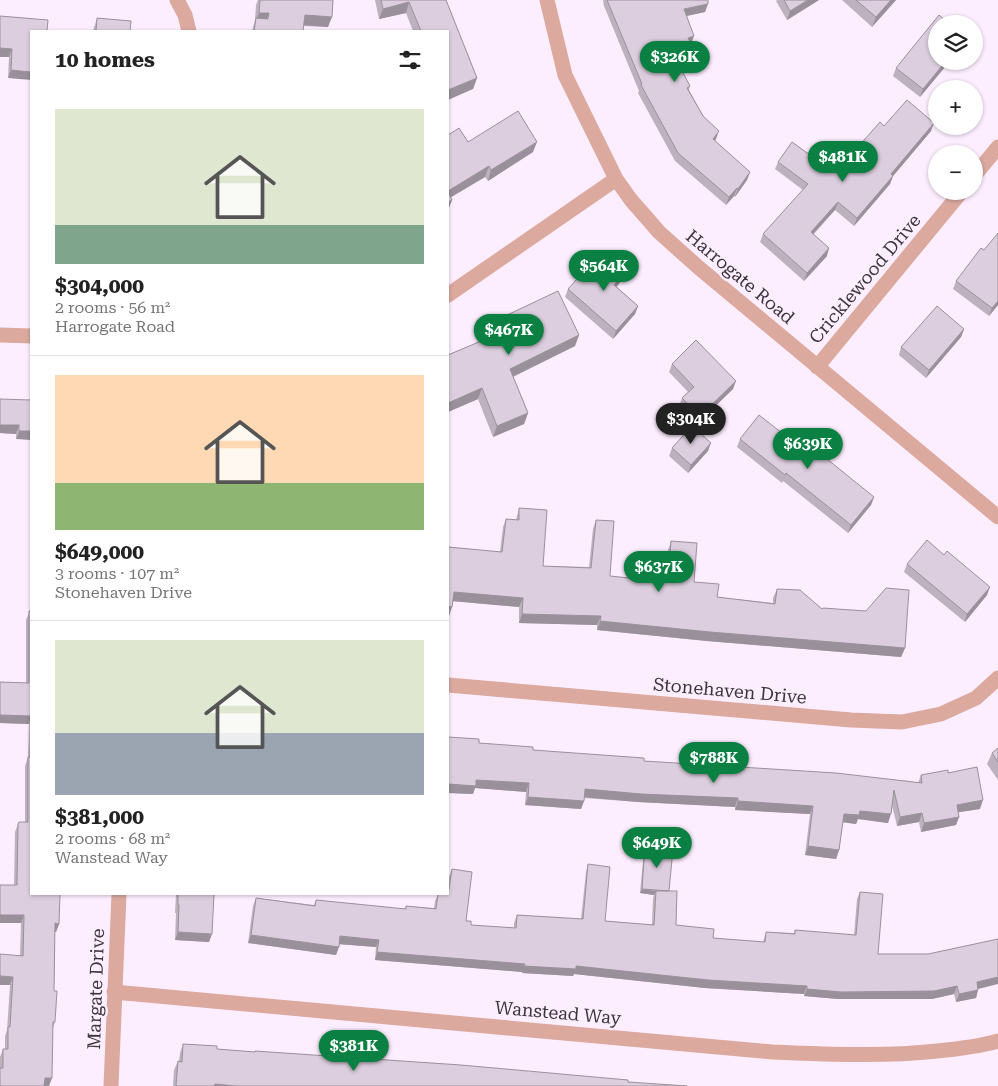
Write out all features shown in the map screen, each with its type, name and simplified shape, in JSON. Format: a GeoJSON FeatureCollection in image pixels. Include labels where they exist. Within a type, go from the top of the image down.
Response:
{"type":"FeatureCollection","features":[{"type":"Feature","properties":{"kind":"street"},"geometry":{"type":"LineString","coordinates":[[177,0],[185,15],[189,30]]}},
{"type":"Feature","properties":{"kind":"street","name":"Harrogate Road"},"geometry":{"type":"LineString","coordinates":[[547,0],[565,75],[616,179],[631,200],[659,232],[998,517]]}},
{"type":"Feature","properties":{"kind":"street"},"geometry":{"type":"LineString","coordinates":[[983,165],[998,147]]}},
{"type":"Feature","properties":{"kind":"street"},"geometry":{"type":"LineString","coordinates":[[449,294],[616,179]]}},
{"type":"Feature","properties":{"kind":"street","name":"Cricklewood Drive"},"geometry":{"type":"LineString","coordinates":[[817,366],[955,200]]}},
{"type":"Feature","properties":{"kind":"street"},"geometry":{"type":"LineString","coordinates":[[1,334],[30,336]]}},
{"type":"Feature","properties":{"kind":"street","name":"Stonehaven Drive"},"geometry":{"type":"LineString","coordinates":[[449,685],[851,720],[902,722],[941,714],[976,698],[998,678]]}},
{"type":"Feature","properties":{"kind":"street","name":"Margate Drive"},"geometry":{"type":"LineString","coordinates":[[111,1086],[119,895]]}},
{"type":"Feature","properties":{"kind":"street","name":"Wanstead Way"},"geometry":{"type":"LineString","coordinates":[[114,992],[772,1052],[856,1055],[914,1053],[979,1047],[998,1041]]}},
{"type":"Feature","properties":{"kind":"building"},"geometry":{"type":"Polygon","coordinates":[[[260,0],[333,0],[332,17],[305,15],[303,30],[254,30],[256,18],[268,19],[269,13],[259,13],[260,0]]]}},
{"type":"Feature","properties":{"kind":"building"},"geometry":{"type":"Polygon","coordinates":[[[381,0],[446,0],[477,78],[449,90],[449,30],[421,30],[409,2],[383,9],[381,0]]]}},
{"type":"Feature","properties":{"kind":"building"},"geometry":{"type":"Polygon","coordinates":[[[607,0],[708,0],[708,4],[684,9],[694,36],[688,38],[698,58],[680,67],[690,86],[687,88],[703,116],[719,131],[713,139],[750,172],[738,189],[729,197],[678,153],[641,85],[607,0]]]}},
{"type":"Feature","properties":{"kind":"building"},"geometry":{"type":"Polygon","coordinates":[[[784,0],[808,0],[790,11],[784,0]]]}},
{"type":"Feature","properties":{"kind":"building"},"geometry":{"type":"Polygon","coordinates":[[[856,0],[891,0],[876,17],[856,0]]]}},
{"type":"Feature","properties":{"kind":"building"},"geometry":{"type":"Polygon","coordinates":[[[0,16],[48,20],[47,30],[30,30],[30,72],[11,70],[12,49],[0,48],[0,16]]]}},
{"type":"Feature","properties":{"kind":"building"},"geometry":{"type":"Polygon","coordinates":[[[97,18],[131,21],[130,30],[96,30],[97,18]]]}},
{"type":"Feature","properties":{"kind":"building"},"geometry":{"type":"Polygon","coordinates":[[[928,29],[928,70],[939,70],[930,80],[928,80],[923,89],[896,68],[928,29]]]}},
{"type":"Feature","properties":{"kind":"building"},"geometry":{"type":"Polygon","coordinates":[[[907,100],[928,118],[928,130],[891,174],[893,176],[857,218],[838,202],[811,232],[829,248],[807,273],[763,234],[808,184],[778,162],[792,142],[835,173],[880,122],[884,126],[907,100]]]}},
{"type":"Feature","properties":{"kind":"building"},"geometry":{"type":"Polygon","coordinates":[[[518,111],[537,142],[491,170],[489,166],[449,190],[449,134],[459,128],[468,142],[518,111]]]}},
{"type":"Feature","properties":{"kind":"building"},"geometry":{"type":"Polygon","coordinates":[[[998,233],[998,301],[992,308],[956,281],[981,248],[984,250],[998,233]]]}},
{"type":"Feature","properties":{"kind":"building"},"geometry":{"type":"Polygon","coordinates":[[[601,252],[624,273],[614,285],[638,306],[616,331],[568,289],[601,252]]]}},
{"type":"Feature","properties":{"kind":"building"},"geometry":{"type":"Polygon","coordinates":[[[558,291],[579,335],[510,369],[528,413],[497,426],[482,388],[449,403],[449,355],[500,333],[496,325],[507,320],[505,316],[558,291]]]}},
{"type":"Feature","properties":{"kind":"building"},"geometry":{"type":"Polygon","coordinates":[[[937,306],[964,329],[929,370],[901,347],[937,306]]]}},
{"type":"Feature","properties":{"kind":"building"},"geometry":{"type":"Polygon","coordinates":[[[696,340],[736,381],[700,416],[682,398],[694,387],[672,364],[696,340]]]}},
{"type":"Feature","properties":{"kind":"building"},"geometry":{"type":"Polygon","coordinates":[[[0,399],[30,400],[30,431],[19,431],[19,425],[0,425],[0,399]]]}},
{"type":"Feature","properties":{"kind":"building"},"geometry":{"type":"Polygon","coordinates":[[[759,415],[782,433],[784,431],[819,459],[822,455],[874,497],[851,525],[740,439],[759,415]]]}},
{"type":"Feature","properties":{"kind":"building"},"geometry":{"type":"Polygon","coordinates":[[[692,426],[711,443],[691,465],[672,448],[692,426]]]}},
{"type":"Feature","properties":{"kind":"building"},"geometry":{"type":"Polygon","coordinates":[[[519,508],[547,510],[543,566],[591,568],[596,520],[614,521],[610,576],[668,582],[671,541],[697,543],[694,582],[719,584],[717,597],[775,604],[777,589],[800,590],[822,609],[866,611],[886,588],[909,590],[905,648],[600,621],[601,616],[522,614],[523,598],[454,592],[452,607],[449,606],[449,547],[502,552],[506,519],[519,520],[519,508]]]}},
{"type":"Feature","properties":{"kind":"building"},"geometry":{"type":"Polygon","coordinates":[[[927,540],[944,555],[947,551],[990,587],[967,614],[907,564],[927,540]]]}},
{"type":"Feature","properties":{"kind":"building"},"geometry":{"type":"Polygon","coordinates":[[[30,611],[30,716],[0,715],[0,682],[29,683],[30,611]]]}},
{"type":"Feature","properties":{"kind":"building"},"geometry":{"type":"Polygon","coordinates":[[[449,737],[479,739],[479,743],[533,747],[533,750],[644,758],[644,761],[836,773],[922,783],[921,775],[948,770],[948,773],[977,767],[983,800],[957,805],[959,817],[924,823],[922,813],[900,817],[894,790],[891,814],[860,811],[859,815],[844,814],[839,850],[808,846],[813,806],[738,801],[738,798],[641,794],[585,789],[584,801],[528,797],[529,783],[476,780],[476,786],[449,784],[449,737]]]}},
{"type":"Feature","properties":{"kind":"building"},"geometry":{"type":"Polygon","coordinates":[[[998,748],[998,762],[992,753],[998,748]]]}},
{"type":"Feature","properties":{"kind":"building"},"geometry":{"type":"Polygon","coordinates":[[[28,757],[30,757],[30,895],[60,895],[59,924],[55,923],[54,991],[57,991],[55,1022],[53,1022],[52,1078],[45,1078],[44,1086],[0,1086],[0,1068],[3,1068],[3,1049],[8,1049],[8,1027],[10,1027],[13,977],[0,976],[0,954],[23,956],[24,915],[0,915],[0,885],[17,885],[18,824],[19,822],[28,822],[28,757]]]}},
{"type":"Feature","properties":{"kind":"building"},"geometry":{"type":"Polygon","coordinates":[[[645,846],[673,849],[669,891],[642,889],[645,846]]]}},
{"type":"Feature","properties":{"kind":"building"},"geometry":{"type":"Polygon","coordinates":[[[588,864],[610,867],[605,921],[654,925],[656,891],[677,891],[676,925],[714,929],[713,938],[765,942],[766,932],[795,934],[795,930],[856,935],[860,892],[883,894],[878,954],[928,954],[998,939],[998,977],[977,982],[978,990],[959,994],[957,986],[934,991],[841,992],[807,989],[807,986],[708,980],[576,966],[576,969],[524,966],[525,964],[377,952],[379,940],[340,936],[339,947],[251,935],[256,898],[315,906],[316,900],[406,909],[406,906],[436,909],[438,895],[449,895],[452,869],[472,872],[466,921],[471,921],[471,925],[516,928],[517,915],[583,919],[588,864]]]}},
{"type":"Feature","properties":{"kind":"building"},"geometry":{"type":"Polygon","coordinates":[[[178,895],[214,895],[212,934],[178,932],[178,895]]]}},
{"type":"Feature","properties":{"kind":"building"},"geometry":{"type":"Polygon","coordinates":[[[183,1044],[217,1046],[217,1049],[255,1052],[461,1065],[687,1086],[236,1086],[215,1084],[215,1086],[176,1086],[178,1061],[182,1062],[183,1044]]]}}]}
